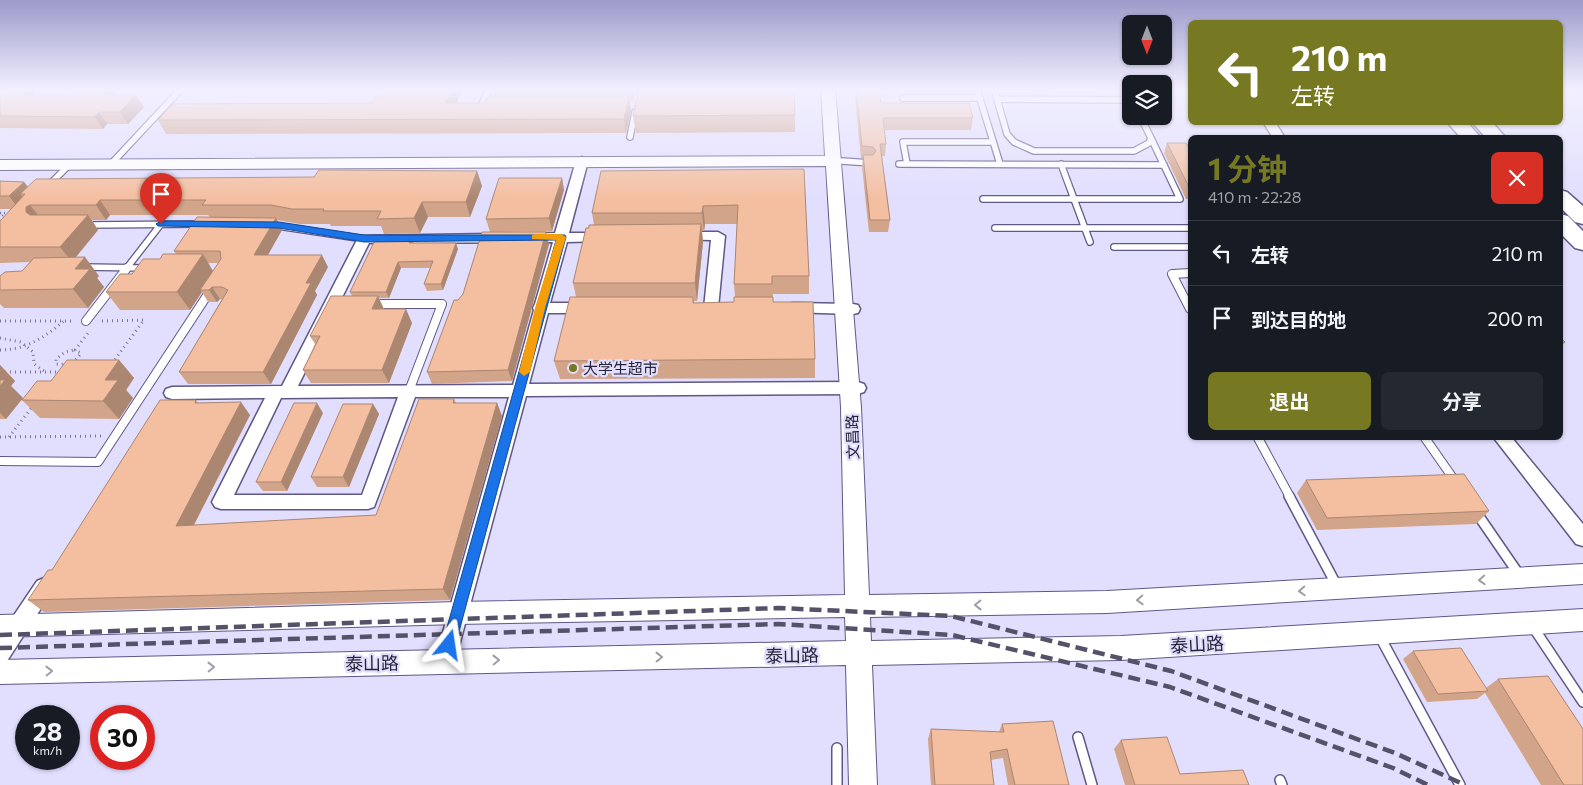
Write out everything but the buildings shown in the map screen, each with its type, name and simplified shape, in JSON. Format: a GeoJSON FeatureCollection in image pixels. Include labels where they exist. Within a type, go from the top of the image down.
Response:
{"type":"FeatureCollection","features":[{"type":"Feature","properties":{"kind":"highway"},"geometry":{"type":"LineString","coordinates":[[1460,126],[1469,135]]}},
{"type":"Feature","properties":{"kind":"highway"},"geometry":{"type":"LineString","coordinates":[[1485,126],[1494,135]]}},
{"type":"Feature","properties":{"kind":"highway"},"geometry":{"type":"LineString","coordinates":[[1563,199],[1583,217]]}},
{"type":"Feature","properties":{"kind":"highway"},"geometry":{"type":"LineString","coordinates":[[1563,224],[1583,243]]}},
{"type":"Feature","properties":{"kind":"street","name":"文昌路"},"geometry":{"type":"LineString","coordinates":[[833,126],[838,161],[854,388],[857,608],[863,785]]}},
{"type":"Feature","properties":{"kind":"street"},"geometry":{"type":"LineString","coordinates":[[445,661],[520,390],[540,308],[582,161]]}},
{"type":"Feature","properties":{"kind":"street"},"geometry":{"type":"LineString","coordinates":[[0,165],[838,161]]}},
{"type":"Feature","properties":{"kind":"street"},"geometry":{"type":"LineString","coordinates":[[669,236],[718,236],[711,308]]}},
{"type":"Feature","properties":{"kind":"street"},"geometry":{"type":"LineString","coordinates":[[410,391],[368,502],[221,502],[282,392],[336,304],[364,238],[482,242],[561,237],[620,237]]}},
{"type":"Feature","properties":{"kind":"street"},"geometry":{"type":"LineString","coordinates":[[540,308],[607,308]]}},
{"type":"Feature","properties":{"kind":"street"},"geometry":{"type":"LineString","coordinates":[[692,308],[730,308]]}},
{"type":"Feature","properties":{"kind":"street"},"geometry":{"type":"LineString","coordinates":[[778,308],[848,309]]}},
{"type":"Feature","properties":{"kind":"street"},"geometry":{"type":"LineString","coordinates":[[161,410],[181,377]]}},
{"type":"Feature","properties":{"kind":"street"},"geometry":{"type":"LineString","coordinates":[[172,393],[854,388]]}},
{"type":"Feature","properties":{"kind":"street"},"geometry":{"type":"LineString","coordinates":[[1505,440],[1583,538]]}},
{"type":"Feature","properties":{"kind":"street"},"geometry":{"type":"LineString","coordinates":[[9,625],[458,613],[857,608],[1107,602],[1583,574]]}},
{"type":"Feature","properties":{"kind":"street"},"geometry":{"type":"LineString","coordinates":[[0,654],[9,625],[52,576]]}},
{"type":"Feature","properties":{"kind":"street","name":"泰山路"},"geometry":{"type":"LineString","coordinates":[[0,672],[1121,648],[1583,620]]}},
{"type":"Feature","properties":{"kind":"lane"},"geometry":{"type":"LineString","coordinates":[[111,164],[147,126]]}},
{"type":"Feature","properties":{"kind":"lane"},"geometry":{"type":"LineString","coordinates":[[630,137],[633,126]]}},
{"type":"Feature","properties":{"kind":"lane"},"geometry":{"type":"LineString","coordinates":[[988,126],[1000,164]]}},
{"type":"Feature","properties":{"kind":"lane"},"geometry":{"type":"LineString","coordinates":[[1005,126],[1007,134],[1014,142],[1034,151],[1134,152],[1149,143],[1151,138]]}},
{"type":"Feature","properties":{"kind":"lane"},"geometry":{"type":"LineString","coordinates":[[983,199],[1180,199],[1145,126]]}},
{"type":"Feature","properties":{"kind":"lane"},"geometry":{"type":"LineString","coordinates":[[907,164],[903,142],[993,142]]}},
{"type":"Feature","properties":{"kind":"lane"},"geometry":{"type":"LineString","coordinates":[[838,161],[870,163]]}},
{"type":"Feature","properties":{"kind":"lane"},"geometry":{"type":"LineString","coordinates":[[899,164],[1164,165]]}},
{"type":"Feature","properties":{"kind":"lane"},"geometry":{"type":"LineString","coordinates":[[1061,164],[1090,242]]}},
{"type":"Feature","properties":{"kind":"lane"},"geometry":{"type":"LineString","coordinates":[[47,187],[67,167]]}},
{"type":"Feature","properties":{"kind":"lane"},"geometry":{"type":"LineString","coordinates":[[86,321],[161,224]]}},
{"type":"Feature","properties":{"kind":"lane"},"geometry":{"type":"LineString","coordinates":[[81,225],[210,224]]}},
{"type":"Feature","properties":{"kind":"lane"},"geometry":{"type":"LineString","coordinates":[[260,224],[279,225],[364,238]]}},
{"type":"Feature","properties":{"kind":"lane"},"geometry":{"type":"LineString","coordinates":[[995,228],[1188,228]]}},
{"type":"Feature","properties":{"kind":"lane"},"geometry":{"type":"LineString","coordinates":[[1114,247],[1188,247]]}},
{"type":"Feature","properties":{"kind":"lane"},"geometry":{"type":"LineString","coordinates":[[71,267],[156,268]]}},
{"type":"Feature","properties":{"kind":"lane"},"geometry":{"type":"LineString","coordinates":[[1188,274],[1172,274],[1188,305]]}},
{"type":"Feature","properties":{"kind":"lane"},"geometry":{"type":"LineString","coordinates":[[0,461],[98,462],[213,285]]}},
{"type":"Feature","properties":{"kind":"lane"},"geometry":{"type":"LineString","coordinates":[[368,304],[452,304]]}},
{"type":"Feature","properties":{"kind":"lane"},"geometry":{"type":"LineString","coordinates":[[410,391],[442,304]]}},
{"type":"Feature","properties":{"kind":"lane"},"geometry":{"type":"LineString","coordinates":[[1259,440],[1339,589]]}},
{"type":"Feature","properties":{"kind":"lane"},"geometry":{"type":"LineString","coordinates":[[1426,440],[1463,492]]}},
{"type":"Feature","properties":{"kind":"lane"},"geometry":{"type":"LineString","coordinates":[[1474,508],[1522,578]]}},
{"type":"Feature","properties":{"kind":"lane"},"geometry":{"type":"LineString","coordinates":[[1530,624],[1583,702]]}},
{"type":"Feature","properties":{"kind":"lane"},"geometry":{"type":"LineString","coordinates":[[1378,633],[1460,785]]}},
{"type":"Feature","properties":{"kind":"lane"},"geometry":{"type":"LineString","coordinates":[[1078,737],[1092,785]]}},
{"type":"Feature","properties":{"kind":"lane"},"geometry":{"type":"LineString","coordinates":[[837,748],[837,785]]}},
{"type":"Feature","properties":{"kind":"path"},"geometry":{"type":"LineString","coordinates":[[0,213],[5,213],[0,218]]}},
{"type":"Feature","properties":{"kind":"path"},"geometry":{"type":"LineString","coordinates":[[0,321],[144,320],[111,364]]}},
{"type":"Feature","properties":{"kind":"path"},"geometry":{"type":"LineString","coordinates":[[0,350],[27,347],[40,340],[64,321]]}},
{"type":"Feature","properties":{"kind":"path"},"geometry":{"type":"LineString","coordinates":[[74,350],[97,321]]}},
{"type":"Feature","properties":{"kind":"path"},"geometry":{"type":"LineString","coordinates":[[0,338],[21,342],[33,352],[31,359],[34,366],[44,372]]}},
{"type":"Feature","properties":{"kind":"path"},"geometry":{"type":"LineString","coordinates":[[53,379],[62,366],[74,362],[80,357],[81,353],[74,350],[58,356],[56,362],[62,366]]}},
{"type":"Feature","properties":{"kind":"path"},"geometry":{"type":"LineString","coordinates":[[0,372],[68,372]]}},
{"type":"Feature","properties":{"kind":"path"},"geometry":{"type":"LineString","coordinates":[[9,437],[36,400]]}},
{"type":"Feature","properties":{"kind":"path"},"geometry":{"type":"LineString","coordinates":[[0,437],[115,436]]}},
{"type":"Feature","properties":{"kind":"railway"},"geometry":{"type":"LineString","coordinates":[[0,635],[779,608],[951,616],[1171,671],[1395,753],[1465,785]]}},
{"type":"Feature","properties":{"kind":"railway"},"geometry":{"type":"LineString","coordinates":[[0,648],[778,624],[952,635],[1170,687],[1393,768],[1428,785]]}},
{"type":"Feature","properties":{"kind":"slow traffic"},"geometry":{"type":"LineString","coordinates":[[524,372],[561,237],[536,237]]}},
{"type":"Feature","properties":{"kind":"place","name":"大学生超市"},"geometry":{"type":"Point","coordinates":[573,368]}},
{"type":"Feature","properties":{"kind":"route"},"geometry":{"type":"LineString","coordinates":[[161,224],[279,225],[364,238],[561,237],[449,645]]}}]}
